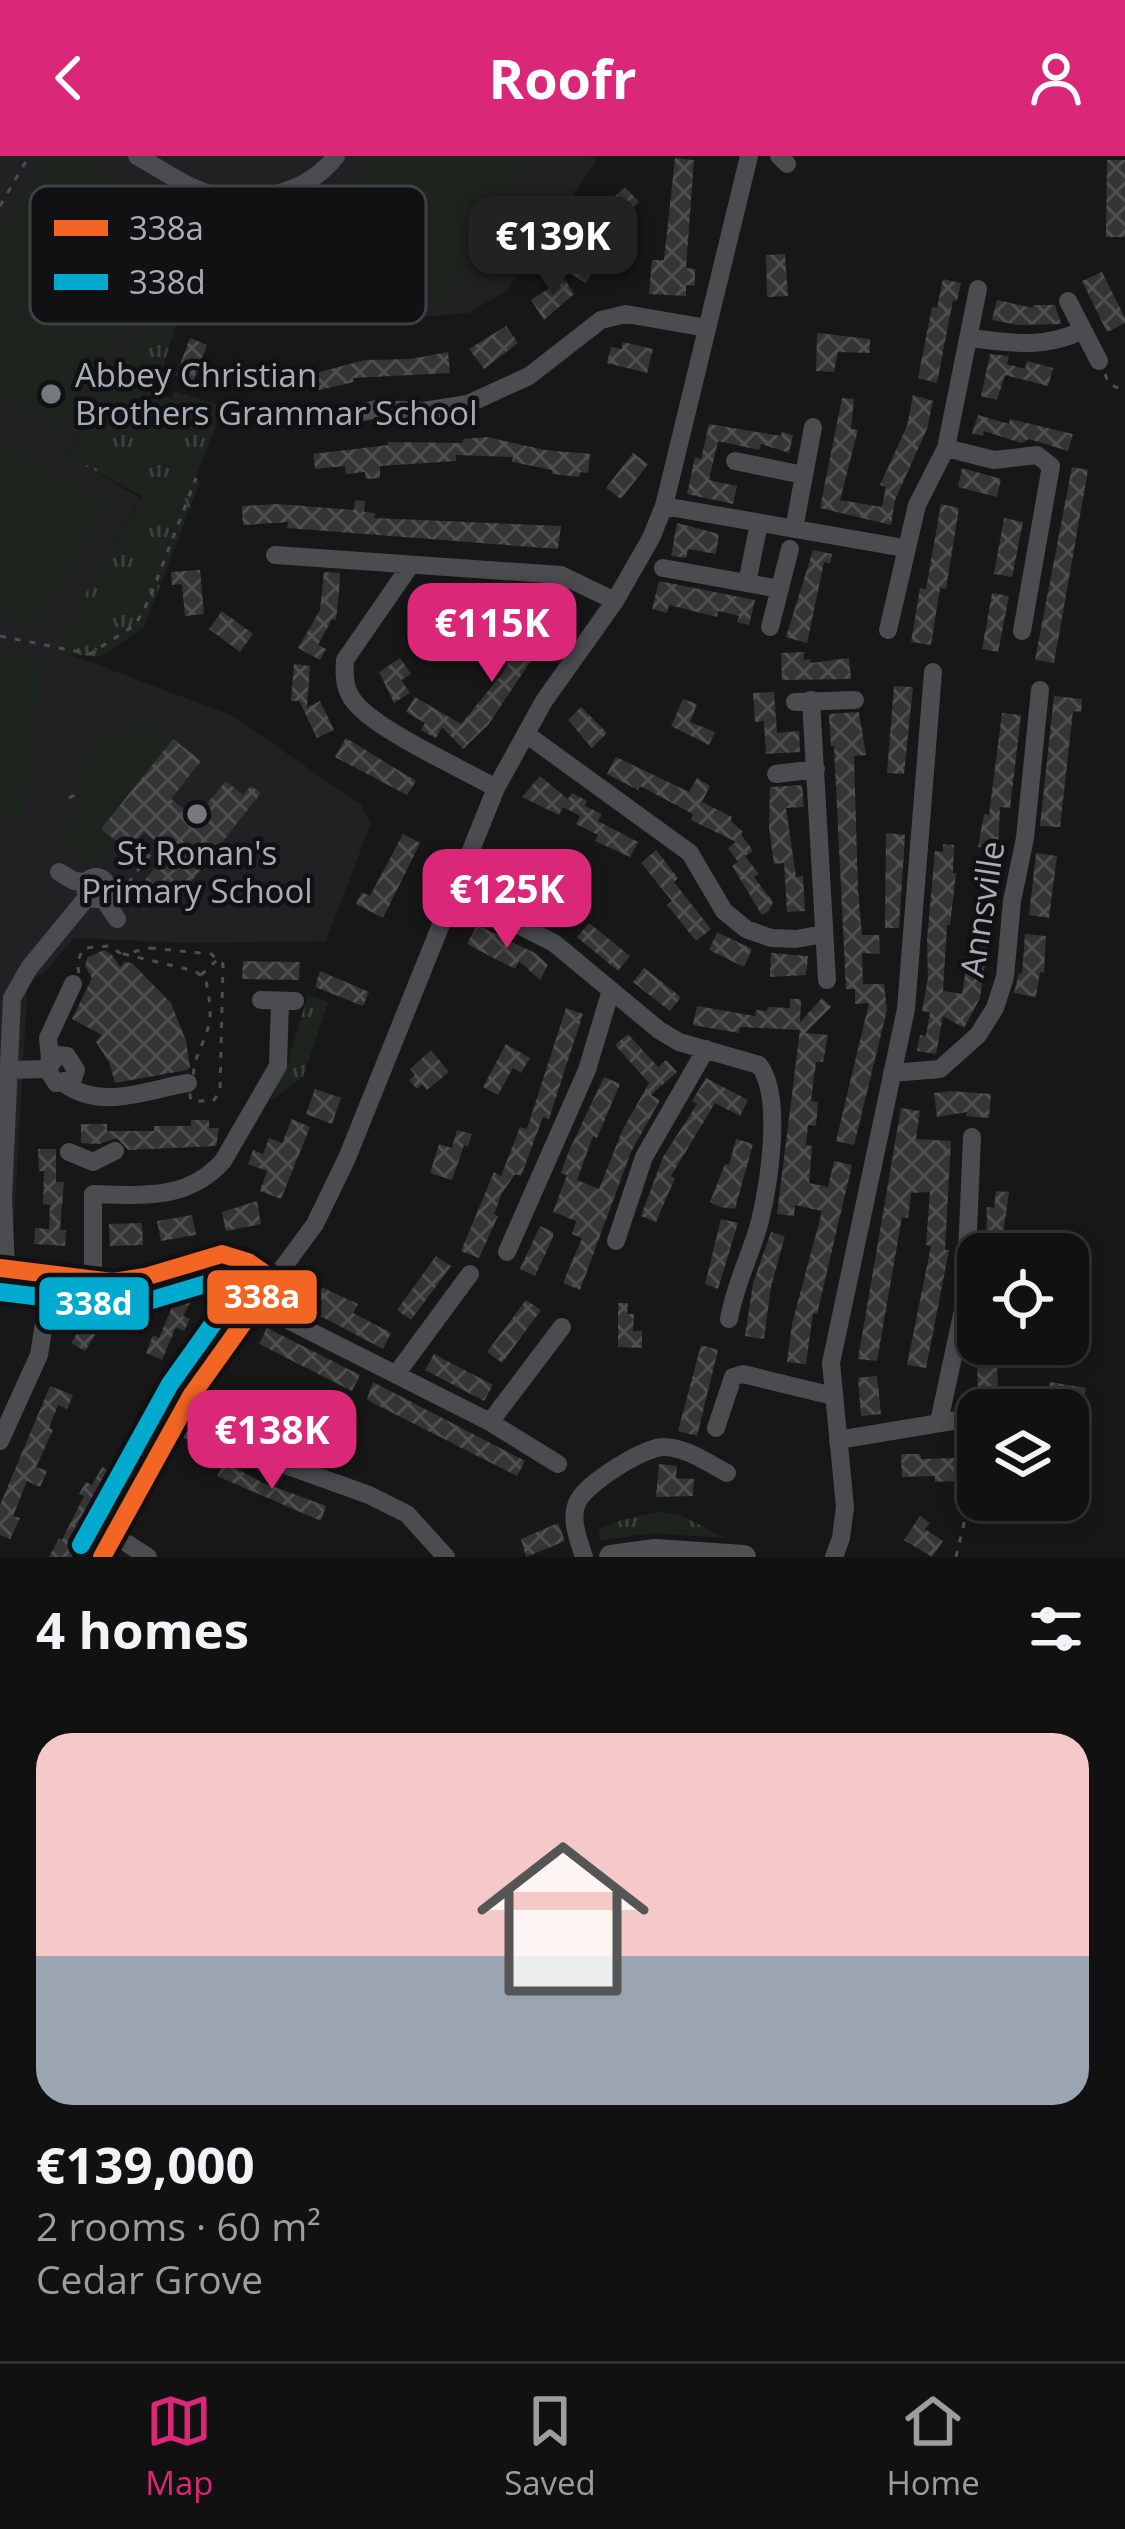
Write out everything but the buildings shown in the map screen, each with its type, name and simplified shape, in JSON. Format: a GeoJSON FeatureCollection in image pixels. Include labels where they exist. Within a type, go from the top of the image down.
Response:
{"type":"FeatureCollection","features":[{"type":"Feature","properties":{"kind":"main road"},"geometry":{"type":"LineString","coordinates":[[611,1557],[655,1551],[744,1557]]}},
{"type":"Feature","properties":{"kind":"street"},"geometry":{"type":"LineString","coordinates":[[137,156],[192,186]]}},
{"type":"Feature","properties":{"kind":"street"},"geometry":{"type":"LineString","coordinates":[[295,186],[336,156]]}},
{"type":"Feature","properties":{"kind":"street"},"geometry":{"type":"LineString","coordinates":[[102,1557],[173,1425],[315,1224],[496,788],[544,700],[615,602],[651,538],[664,506],[749,156]]}},
{"type":"Feature","properties":{"kind":"street"},"geometry":{"type":"LineString","coordinates":[[888,630],[917,505],[946,448],[978,289]]}},
{"type":"Feature","properties":{"kind":"street"},"geometry":{"type":"LineString","coordinates":[[1068,302],[1099,361]]}},
{"type":"Feature","properties":{"kind":"street"},"geometry":{"type":"LineString","coordinates":[[329,419],[377,409],[423,411],[468,404],[530,376],[602,320],[626,314],[707,328]]}},
{"type":"Feature","properties":{"kind":"street"},"geometry":{"type":"LineString","coordinates":[[970,338],[1038,345],[1060,342],[1083,330]]}},
{"type":"Feature","properties":{"kind":"street"},"geometry":{"type":"LineString","coordinates":[[770,627],[813,427]]}},
{"type":"Feature","properties":{"kind":"street"},"geometry":{"type":"LineString","coordinates":[[946,448],[994,460],[1037,455],[1051,466],[1022,631]]}},
{"type":"Feature","properties":{"kind":"street"},"geometry":{"type":"LineString","coordinates":[[735,461],[803,475]]}},
{"type":"Feature","properties":{"kind":"street"},"geometry":{"type":"LineString","coordinates":[[664,506],[759,523],[792,539],[904,548]]}},
{"type":"Feature","properties":{"kind":"street"},"geometry":{"type":"LineString","coordinates":[[748,583],[759,523]]}},
{"type":"Feature","properties":{"kind":"street"},"geometry":{"type":"LineString","coordinates":[[275,555],[571,577],[615,602]]}},
{"type":"Feature","properties":{"kind":"street"},"geometry":{"type":"LineString","coordinates":[[410,566],[345,660],[344,677],[351,698],[369,717],[496,788]]}},
{"type":"Feature","properties":{"kind":"street"},"geometry":{"type":"LineString","coordinates":[[663,568],[780,589]]}},
{"type":"Feature","properties":{"kind":"street","name":"Annsville"},"geometry":{"type":"LineString","coordinates":[[834,1557],[845,1507],[831,1363],[874,1176],[912,958],[917,838],[933,672]]}},
{"type":"Feature","properties":{"kind":"street","name":"Annsville"},"geometry":{"type":"LineString","coordinates":[[892,1072],[940,1069],[978,1035],[995,1008],[1005,977],[1012,902],[1025,838],[1032,698]]}},
{"type":"Feature","properties":{"kind":"street"},"geometry":{"type":"LineString","coordinates":[[827,980],[816,769],[803,701],[855,700]]}},
{"type":"Feature","properties":{"kind":"street"},"geometry":{"type":"LineString","coordinates":[[526,734],[661,828],[689,853],[724,911],[746,929],[784,939],[824,934]]}},
{"type":"Feature","properties":{"kind":"street"},"geometry":{"type":"LineString","coordinates":[[776,774],[816,769]]}},
{"type":"Feature","properties":{"kind":"street"},"geometry":{"type":"LineString","coordinates":[[59,872],[101,900],[16,986],[12,998],[6,1058],[3,1268],[112,1282],[223,1254],[236,1256],[274,1280]]}},
{"type":"Feature","properties":{"kind":"street"},"geometry":{"type":"LineString","coordinates":[[452,891],[554,943],[679,1042],[759,1065],[771,1090],[763,1205],[734,1286],[729,1319]]}},
{"type":"Feature","properties":{"kind":"street"},"geometry":{"type":"LineString","coordinates":[[72,977],[48,1038],[49,1065],[56,1083],[97,1096],[146,1095],[188,1083]]}},
{"type":"Feature","properties":{"kind":"street"},"geometry":{"type":"LineString","coordinates":[[507,1252],[587,1070],[611,990]]}},
{"type":"Feature","properties":{"kind":"street"},"geometry":{"type":"LineString","coordinates":[[93,1194],[178,1192],[212,1174],[278,1066],[279,1001]]}},
{"type":"Feature","properties":{"kind":"street"},"geometry":{"type":"LineString","coordinates":[[616,1240],[644,1157],[706,1049]]}},
{"type":"Feature","properties":{"kind":"street"},"geometry":{"type":"LineString","coordinates":[[6,1058],[49,1065]]}},
{"type":"Feature","properties":{"kind":"street"},"geometry":{"type":"LineString","coordinates":[[939,1422],[965,1301],[972,1136]]}},
{"type":"Feature","properties":{"kind":"street"},"geometry":{"type":"LineString","coordinates":[[69,1151],[93,1162]]}},
{"type":"Feature","properties":{"kind":"street"},"geometry":{"type":"LineString","coordinates":[[93,1162],[115,1151]]}},
{"type":"Feature","properties":{"kind":"street"},"geometry":{"type":"LineString","coordinates":[[93,1162],[93,1279]]}},
{"type":"Feature","properties":{"kind":"street"},"geometry":{"type":"LineString","coordinates":[[1,1434],[39,1355],[52,1273]]}},
{"type":"Feature","properties":{"kind":"street"},"geometry":{"type":"LineString","coordinates":[[397,1373],[470,1274]]}},
{"type":"Feature","properties":{"kind":"street"},"geometry":{"type":"LineString","coordinates":[[256,1304],[490,1422],[558,1464]]}},
{"type":"Feature","properties":{"kind":"street"},"geometry":{"type":"LineString","coordinates":[[490,1422],[562,1327]]}},
{"type":"Feature","properties":{"kind":"street"},"geometry":{"type":"LineString","coordinates":[[716,1428],[733,1377],[743,1374],[833,1396]]}},
{"type":"Feature","properties":{"kind":"street"},"geometry":{"type":"LineString","coordinates":[[275,1460],[309,1400]]}},
{"type":"Feature","properties":{"kind":"street"},"geometry":{"type":"LineString","coordinates":[[838,1440],[957,1420]]}},
{"type":"Feature","properties":{"kind":"street"},"geometry":{"type":"LineString","coordinates":[[173,1425],[369,1495],[407,1514],[446,1557]]}},
{"type":"Feature","properties":{"kind":"street"},"geometry":{"type":"LineString","coordinates":[[584,1557],[574,1525],[578,1501],[643,1452],[664,1447],[691,1454],[727,1473]]}},
{"type":"Feature","properties":{"kind":"street"},"geometry":{"type":"LineString","coordinates":[[128,1544],[148,1557]]}},
{"type":"Feature","properties":{"kind":"path"},"geometry":{"type":"LineString","coordinates":[[0,206],[29,156]]}},
{"type":"Feature","properties":{"kind":"path"},"geometry":{"type":"LineString","coordinates":[[1099,361],[1109,384],[1125,391]]}},
{"type":"Feature","properties":{"kind":"path"},"geometry":{"type":"LineString","coordinates":[[0,636],[90,654],[135,625],[157,582],[196,478]]}},
{"type":"Feature","properties":{"kind":"path"},"geometry":{"type":"LineString","coordinates":[[69,798],[77,794]]}},
{"type":"Feature","properties":{"kind":"path"},"geometry":{"type":"LineString","coordinates":[[101,900],[155,848]]}},
{"type":"Feature","properties":{"kind":"path"},"geometry":{"type":"LineString","coordinates":[[72,977],[84,948],[108,946],[118,955],[150,948],[211,953],[223,964],[220,1092],[213,1101],[191,1101],[188,1083],[194,1083],[194,1058],[211,1010],[206,979],[124,954]]}},
{"type":"Feature","properties":{"kind":"path"},"geometry":{"type":"LineString","coordinates":[[200,975],[217,959]]}},
{"type":"Feature","properties":{"kind":"path"},"geometry":{"type":"LineString","coordinates":[[956,1557],[965,1521]]}},
{"type":"Feature","properties":{"kind":"shaded area"},"geometry":{"type":"Polygon","coordinates":[[[0,156],[588,156],[597,160],[507,291],[468,313],[426,317],[426,186],[30,186],[30,324],[142,324],[67,455],[140,498],[53,652],[233,716],[361,805],[371,823],[326,941],[187,943],[74,938],[44,973],[28,979],[13,1239],[0,1238],[0,156]]]}},
{"type":"Feature","properties":{"kind":"green space"},"geometry":{"type":"Polygon","coordinates":[[[44,156],[78,156],[128,186],[30,186],[30,324],[125,324],[61,431],[0,394],[0,230],[44,156]]]}},
{"type":"Feature","properties":{"kind":"green space"},"geometry":{"type":"Polygon","coordinates":[[[371,156],[531,156],[442,306],[426,296],[426,186],[353,186],[371,156]]]}},
{"type":"Feature","properties":{"kind":"green space"},"geometry":{"type":"Polygon","coordinates":[[[141,324],[176,324],[155,391],[171,398],[175,391],[223,407],[196,477],[200,482],[144,627],[100,657],[52,652],[142,496],[67,456],[141,324]]]}},
{"type":"Feature","properties":{"kind":"green space"},"geometry":{"type":"Polygon","coordinates":[[[0,441],[109,504],[35,632],[0,612],[0,441]]]}},
{"type":"Feature","properties":{"kind":"green space"},"geometry":{"type":"Polygon","coordinates":[[[0,649],[44,655],[22,822],[0,819],[0,649]]]}},
{"type":"Feature","properties":{"kind":"green space"},"geometry":{"type":"Polygon","coordinates":[[[135,725],[155,727],[173,739],[102,828],[117,841],[108,856],[85,862],[74,857],[65,837],[69,825],[82,813],[81,767],[105,736],[135,725]]]}},
{"type":"Feature","properties":{"kind":"green space"},"geometry":{"type":"Polygon","coordinates":[[[308,995],[328,1002],[303,1077],[270,1101],[286,1068],[308,995]]]}},
{"type":"Feature","properties":{"kind":"green space"},"geometry":{"type":"Polygon","coordinates":[[[659,1512],[680,1515],[725,1538],[654,1533],[600,1540],[598,1530],[659,1512]]]}},
{"type":"Feature","properties":{"kind":"transit line","name":"338a"},"geometry":{"type":"LineString","coordinates":[[0,1268],[113,1282],[222,1254],[248,1262],[274,1280],[191,1396],[102,1557]]}},
{"type":"Feature","properties":{"kind":"transit line","name":"338d"},"geometry":{"type":"LineString","coordinates":[[0,1292],[114,1306],[222,1279],[240,1286],[170,1384],[81,1545]]}},
{"type":"Feature","properties":{"kind":"place","name":"Abbey Christian Brothers Grammar School"},"geometry":{"type":"Point","coordinates":[51,394]}},
{"type":"Feature","properties":{"kind":"place","name":"St Ronan's Primary School"},"geometry":{"type":"Point","coordinates":[197,814]}}]}
